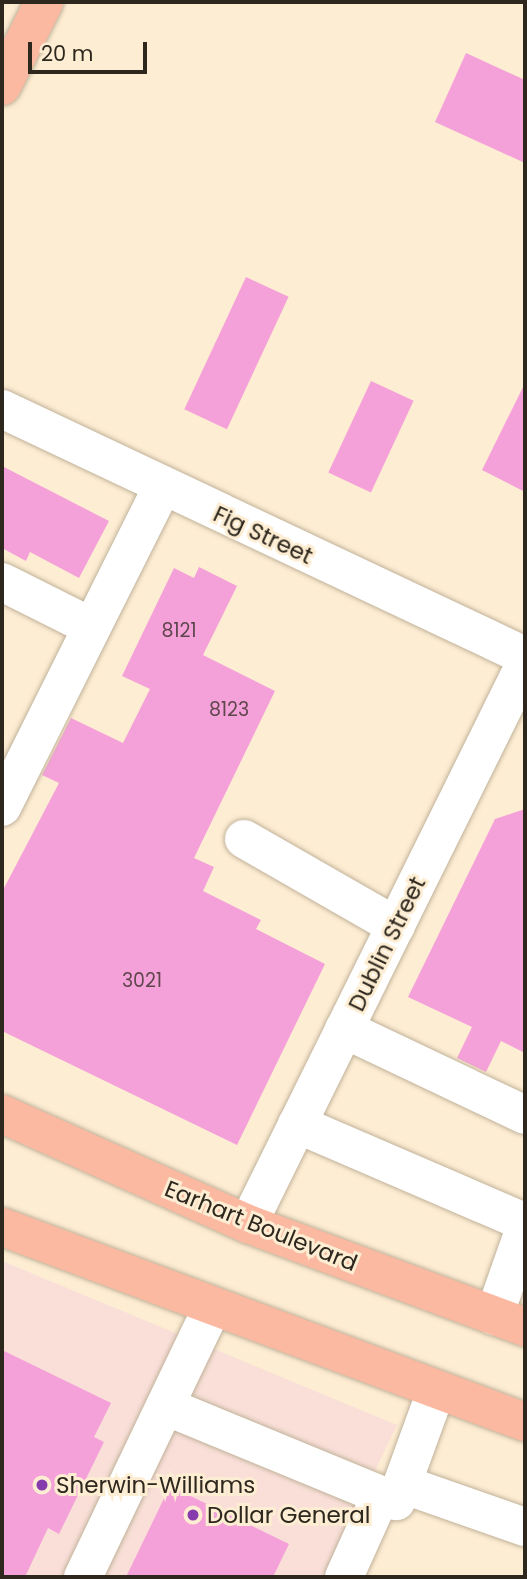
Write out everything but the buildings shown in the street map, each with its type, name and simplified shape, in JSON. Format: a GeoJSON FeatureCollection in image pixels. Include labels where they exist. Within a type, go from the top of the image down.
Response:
{"type":"FeatureCollection","features":[{"type":"Feature","properties":{"kind":"main road"},"geometry":{"type":"LineString","coordinates":[[2,86],[44,2]]}},
{"type":"Feature","properties":{"kind":"main road","name":"Earhart Boulevard"},"geometry":{"type":"LineString","coordinates":[[2,1114],[248,1224],[510,1322]]}},
{"type":"Feature","properties":{"kind":"main road"},"geometry":{"type":"LineString","coordinates":[[2,1227],[211,1310],[525,1422]]}},
{"type":"Feature","properties":{"kind":"street","name":"Fig Street"},"geometry":{"type":"LineString","coordinates":[[2,410],[162,488],[525,656]]}},
{"type":"Feature","properties":{"kind":"street"},"geometry":{"type":"LineString","coordinates":[[2,807],[89,625],[162,488]]}},
{"type":"Feature","properties":{"kind":"street"},"geometry":{"type":"LineString","coordinates":[[2,582],[89,625]]}},
{"type":"Feature","properties":{"kind":"street","name":"Dublin Street"},"geometry":{"type":"LineString","coordinates":[[248,1224],[525,664]]}},
{"type":"Feature","properties":{"kind":"street"},"geometry":{"type":"LineString","coordinates":[[244,839],[396,926]]}},
{"type":"Feature","properties":{"kind":"street"},"geometry":{"type":"LineString","coordinates":[[344,1029],[525,1115]]}},
{"type":"Feature","properties":{"kind":"street"},"geometry":{"type":"LineString","coordinates":[[297,1124],[525,1222]]}},
{"type":"Feature","properties":{"kind":"street"},"geometry":{"type":"LineString","coordinates":[[510,1322],[525,1228]]}},
{"type":"Feature","properties":{"kind":"street"},"geometry":{"type":"LineString","coordinates":[[83,1577],[211,1310]]}},
{"type":"Feature","properties":{"kind":"street"},"geometry":{"type":"LineString","coordinates":[[344,1577],[392,1490],[436,1391]]}},
{"type":"Feature","properties":{"kind":"street"},"geometry":{"type":"LineString","coordinates":[[165,1406],[392,1490],[525,1527]]}},
{"type":"Feature","properties":{"kind":"shaded area"},"geometry":{"type":"Polygon","coordinates":[[[2,1261],[397,1425],[324,1577],[2,1577],[2,1261]]]}},
{"type":"Feature","properties":{"kind":"place","name":"Sherwin-Williams"},"geometry":{"type":"Point","coordinates":[42,1485]}},
{"type":"Feature","properties":{"kind":"place","name":"Dollar General"},"geometry":{"type":"Point","coordinates":[193,1515]}}]}
